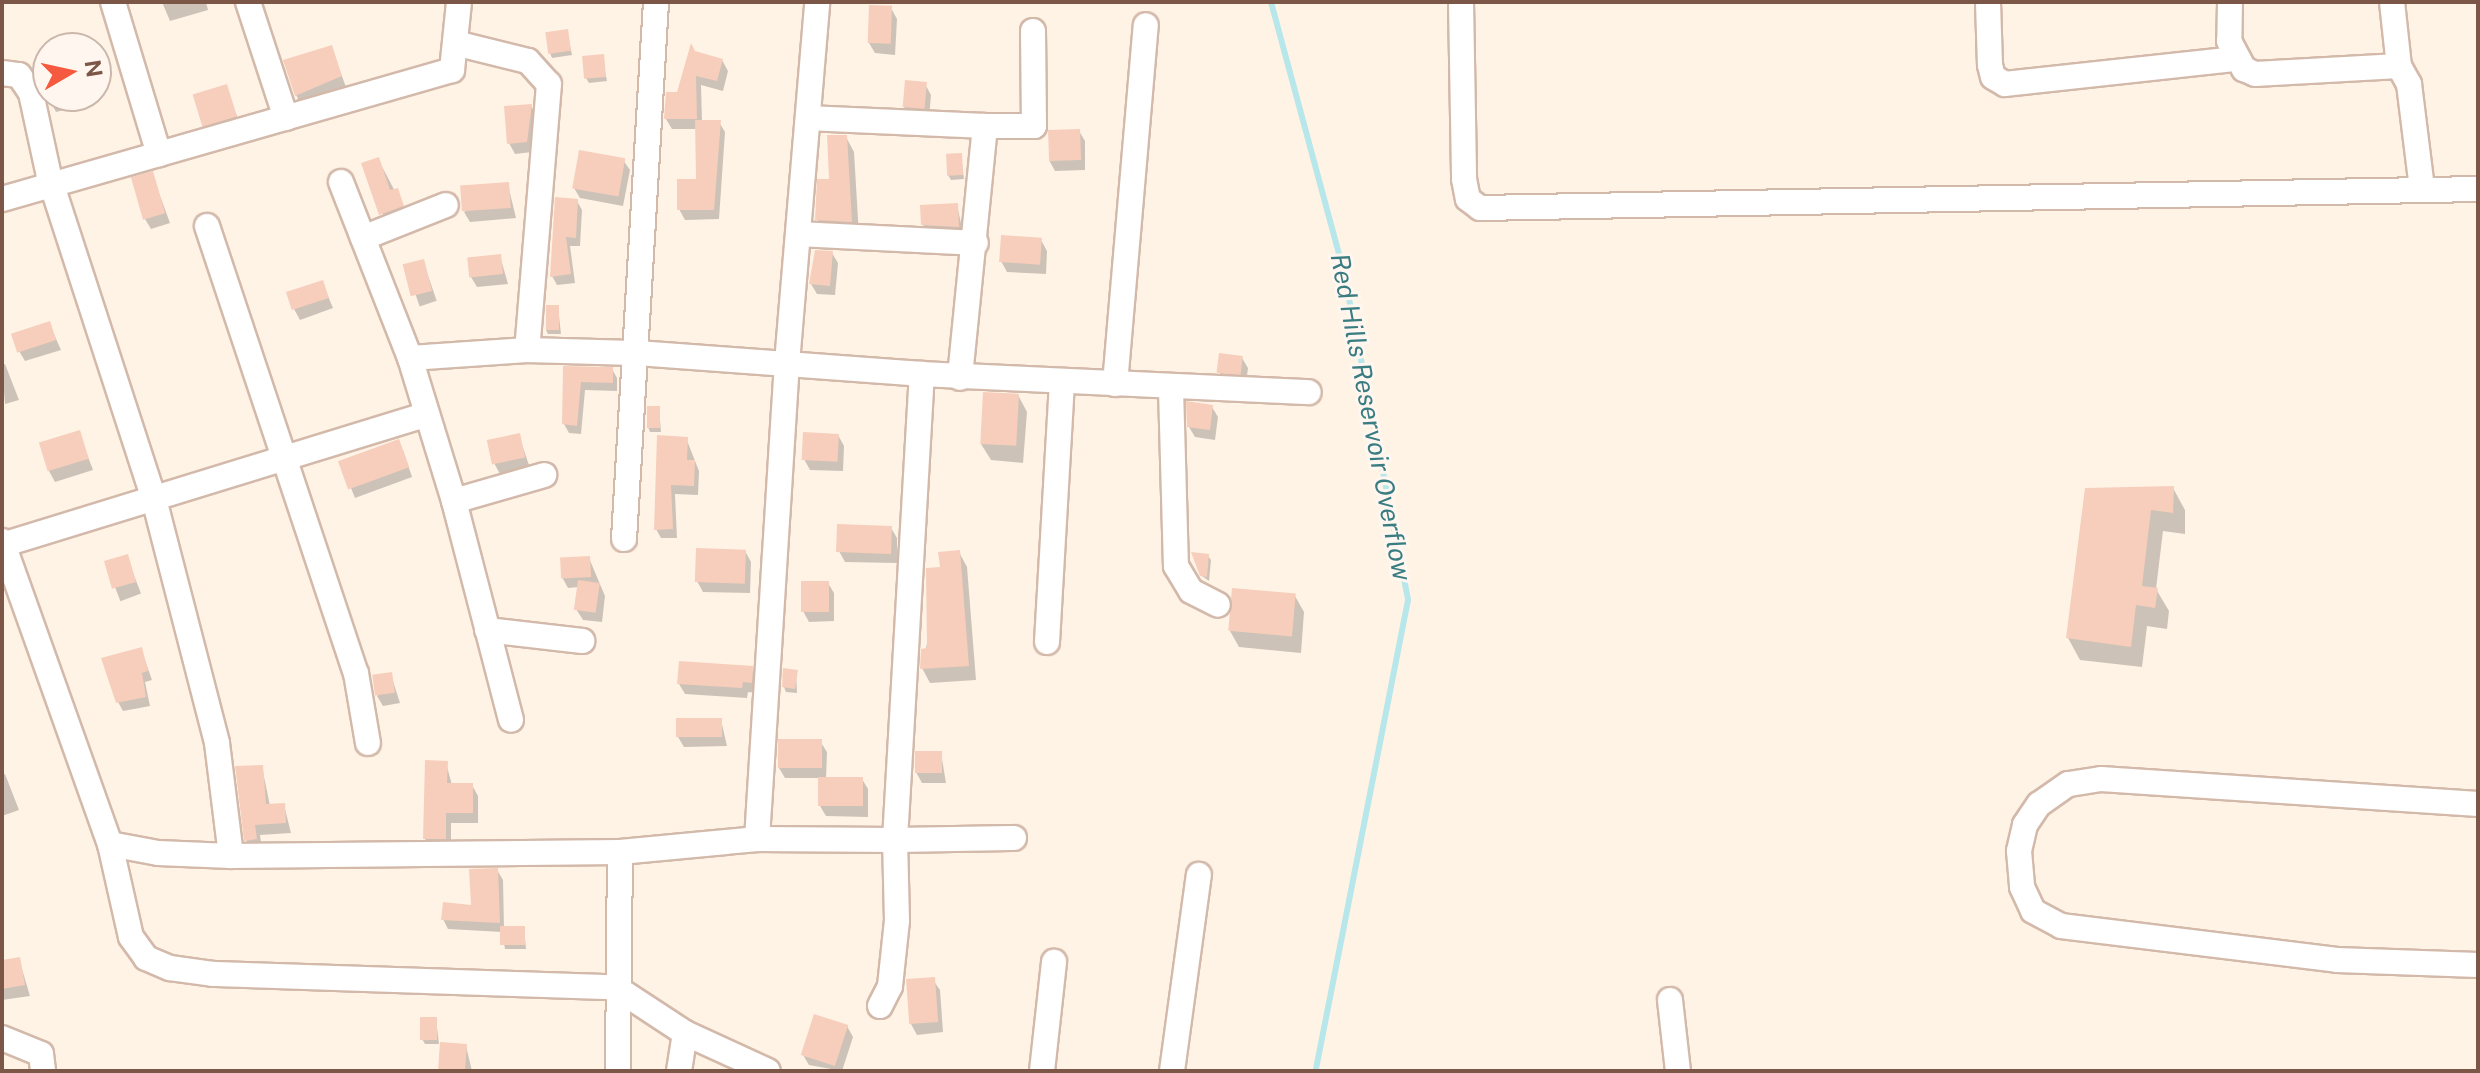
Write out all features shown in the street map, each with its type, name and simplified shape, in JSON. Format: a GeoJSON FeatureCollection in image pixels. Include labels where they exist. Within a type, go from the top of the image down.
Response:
{"type":"FeatureCollection","features":[{"type":"Feature","properties":{"kind":"street"},"geometry":{"type":"LineString","coordinates":[[113,2],[159,154]]}},
{"type":"Feature","properties":{"kind":"street"},"geometry":{"type":"LineString","coordinates":[[248,2],[286,118]]}},
{"type":"Feature","properties":{"kind":"street"},"geometry":{"type":"LineString","coordinates":[[2,199],[452,70],[459,2]]}},
{"type":"Feature","properties":{"kind":"street"},"geometry":{"type":"LineString","coordinates":[[624,539],[656,2]]}},
{"type":"Feature","properties":{"kind":"street"},"geometry":{"type":"LineString","coordinates":[[757,839],[787,363],[817,2]]}},
{"type":"Feature","properties":{"kind":"street"},"geometry":{"type":"LineString","coordinates":[[1461,2],[1464,179],[1468,199],[1480,208],[1610,210],[2478,189]]}},
{"type":"Feature","properties":{"kind":"street"},"geometry":{"type":"LineString","coordinates":[[1988,2],[1990,65],[1993,77],[2005,84],[2236,59]]}},
{"type":"Feature","properties":{"kind":"street"},"geometry":{"type":"LineString","coordinates":[[2230,2],[2229,41],[2236,59],[2255,74],[2399,66]]}},
{"type":"Feature","properties":{"kind":"street"},"geometry":{"type":"LineString","coordinates":[[2392,2],[2399,66],[2409,84],[2422,189]]}},
{"type":"Feature","properties":{"kind":"street"},"geometry":{"type":"LineString","coordinates":[[1115,384],[1146,25]]}},
{"type":"Feature","properties":{"kind":"street"},"geometry":{"type":"LineString","coordinates":[[808,118],[1034,126],[1033,31]]}},
{"type":"Feature","properties":{"kind":"street"},"geometry":{"type":"LineString","coordinates":[[455,43],[528,61],[549,84],[527,350]]}},
{"type":"Feature","properties":{"kind":"street"},"geometry":{"type":"LineString","coordinates":[[2,73],[19,75],[31,93],[54,184],[154,499],[217,743],[231,856]]}},
{"type":"Feature","properties":{"kind":"street"},"geometry":{"type":"LineString","coordinates":[[960,378],[976,243],[985,126]]}},
{"type":"Feature","properties":{"kind":"street"},"geometry":{"type":"LineString","coordinates":[[341,182],[410,358],[425,415],[454,501],[511,720]]}},
{"type":"Feature","properties":{"kind":"street"},"geometry":{"type":"LineString","coordinates":[[363,238],[446,205]]}},
{"type":"Feature","properties":{"kind":"street"},"geometry":{"type":"LineString","coordinates":[[207,226],[288,457],[356,673],[368,743]]}},
{"type":"Feature","properties":{"kind":"street"},"geometry":{"type":"LineString","coordinates":[[800,234],[976,243]]}},
{"type":"Feature","properties":{"kind":"street"},"geometry":{"type":"LineString","coordinates":[[410,358],[527,350],[634,353],[960,378],[1171,389],[1309,392]]}},
{"type":"Feature","properties":{"kind":"street"},"geometry":{"type":"LineString","coordinates":[[880,1006],[890,986],[897,921],[895,840],[922,374]]}},
{"type":"Feature","properties":{"kind":"street"},"geometry":{"type":"LineString","coordinates":[[1047,642],[1062,382]]}},
{"type":"Feature","properties":{"kind":"street"},"geometry":{"type":"LineString","coordinates":[[1171,389],[1176,566],[1191,591],[1218,605]]}},
{"type":"Feature","properties":{"kind":"street"},"geometry":{"type":"LineString","coordinates":[[425,415],[2,544],[110,844],[131,937],[146,958],[170,968],[615,987],[685,1033],[768,1071]]}},
{"type":"Feature","properties":{"kind":"street"},"geometry":{"type":"LineString","coordinates":[[454,501],[544,475]]}},
{"type":"Feature","properties":{"kind":"street"},"geometry":{"type":"LineString","coordinates":[[487,630],[582,641]]}},
{"type":"Feature","properties":{"kind":"street"},"geometry":{"type":"LineString","coordinates":[[2478,804],[2101,779],[2068,784],[2039,804],[2025,825],[2019,851],[2022,887],[2033,911],[2061,926],[2337,960],[2478,965]]}},
{"type":"Feature","properties":{"kind":"street"},"geometry":{"type":"LineString","coordinates":[[110,844],[158,853],[231,856],[620,852],[757,839],[1014,838]]}},
{"type":"Feature","properties":{"kind":"street"},"geometry":{"type":"LineString","coordinates":[[618,1071],[615,987],[620,852]]}},
{"type":"Feature","properties":{"kind":"street"},"geometry":{"type":"LineString","coordinates":[[1172,1071],[1199,875]]}},
{"type":"Feature","properties":{"kind":"street"},"geometry":{"type":"LineString","coordinates":[[1042,1071],[1054,962]]}},
{"type":"Feature","properties":{"kind":"street"},"geometry":{"type":"LineString","coordinates":[[1670,1000],[1678,1071]]}},
{"type":"Feature","properties":{"kind":"street"},"geometry":{"type":"LineString","coordinates":[[679,1071],[685,1033]]}},
{"type":"Feature","properties":{"kind":"street"},"geometry":{"type":"LineString","coordinates":[[2,1038],[41,1054],[43,1071]]}},
{"type":"Feature","properties":{"kind":"building"},"geometry":{"type":"Polygon","coordinates":[[[869,5],[892,6],[891,44],[868,43],[869,5]]]}},
{"type":"Feature","properties":{"kind":"building"},"geometry":{"type":"Polygon","coordinates":[[[568,29],[571,51],[548,54],[545,32],[568,29]]]}},
{"type":"Feature","properties":{"kind":"building"},"geometry":{"type":"Polygon","coordinates":[[[691,43],[695,51],[723,59],[717,81],[696,76],[697,119],[664,119],[666,92],[677,92],[691,43]]]}},
{"type":"Feature","properties":{"kind":"building"},"geometry":{"type":"Polygon","coordinates":[[[332,45],[342,76],[295,96],[283,60],[332,45]]]}},
{"type":"Feature","properties":{"kind":"building"},"geometry":{"type":"Polygon","coordinates":[[[604,54],[606,77],[584,79],[582,56],[604,54]]]}},
{"type":"Feature","properties":{"kind":"building"},"geometry":{"type":"Polygon","coordinates":[[[905,80],[927,82],[925,109],[903,107],[905,80]]]}},
{"type":"Feature","properties":{"kind":"building"},"geometry":{"type":"Polygon","coordinates":[[[227,84],[237,117],[203,127],[193,95],[227,84]]]}},
{"type":"Feature","properties":{"kind":"building"},"geometry":{"type":"Polygon","coordinates":[[[532,104],[527,142],[507,144],[504,106],[532,104]]]}},
{"type":"Feature","properties":{"kind":"building"},"geometry":{"type":"Polygon","coordinates":[[[695,120],[721,120],[714,210],[677,210],[677,179],[696,179],[695,120]]]}},
{"type":"Feature","properties":{"kind":"building"},"geometry":{"type":"Polygon","coordinates":[[[1080,129],[1081,160],[1049,161],[1048,130],[1080,129]]]}},
{"type":"Feature","properties":{"kind":"building"},"geometry":{"type":"Polygon","coordinates":[[[827,135],[847,135],[852,222],[815,220],[817,179],[829,179],[827,135]]]}},
{"type":"Feature","properties":{"kind":"building"},"geometry":{"type":"Polygon","coordinates":[[[579,150],[625,158],[619,197],[572,188],[579,150]]]}},
{"type":"Feature","properties":{"kind":"building"},"geometry":{"type":"Polygon","coordinates":[[[962,153],[963,175],[947,176],[946,154],[962,153]]]}},
{"type":"Feature","properties":{"kind":"building"},"geometry":{"type":"Polygon","coordinates":[[[379,157],[390,190],[398,188],[404,206],[379,215],[361,163],[379,157]]]}},
{"type":"Feature","properties":{"kind":"building"},"geometry":{"type":"Polygon","coordinates":[[[153,171],[165,213],[143,220],[131,177],[153,171]]]}},
{"type":"Feature","properties":{"kind":"building"},"geometry":{"type":"Polygon","coordinates":[[[509,182],[511,208],[462,211],[460,185],[509,182]]]}},
{"type":"Feature","properties":{"kind":"building"},"geometry":{"type":"Polygon","coordinates":[[[555,197],[578,199],[576,238],[566,237],[571,274],[550,277],[555,197]]]}},
{"type":"Feature","properties":{"kind":"building"},"geometry":{"type":"Polygon","coordinates":[[[958,203],[959,227],[921,225],[920,205],[958,203]]]}},
{"type":"Feature","properties":{"kind":"building"},"geometry":{"type":"Polygon","coordinates":[[[1001,235],[1042,238],[1040,265],[999,262],[1001,235]]]}},
{"type":"Feature","properties":{"kind":"building"},"geometry":{"type":"Polygon","coordinates":[[[815,250],[833,251],[830,286],[809,284],[815,250]]]}},
{"type":"Feature","properties":{"kind":"building"},"geometry":{"type":"Polygon","coordinates":[[[501,254],[503,274],[469,277],[467,258],[501,254]]]}},
{"type":"Feature","properties":{"kind":"building"},"geometry":{"type":"Polygon","coordinates":[[[424,259],[432,291],[411,296],[403,264],[424,259]]]}},
{"type":"Feature","properties":{"kind":"building"},"geometry":{"type":"Polygon","coordinates":[[[323,280],[329,298],[292,310],[286,292],[323,280]]]}},
{"type":"Feature","properties":{"kind":"building"},"geometry":{"type":"Polygon","coordinates":[[[546,305],[559,305],[559,330],[546,330],[546,305]]]}},
{"type":"Feature","properties":{"kind":"building"},"geometry":{"type":"Polygon","coordinates":[[[50,321],[56,340],[17,353],[11,334],[50,321]]]}},
{"type":"Feature","properties":{"kind":"building"},"geometry":{"type":"Polygon","coordinates":[[[1219,353],[1243,356],[1240,376],[1217,373],[1219,353]]]}},
{"type":"Feature","properties":{"kind":"building"},"geometry":{"type":"Polygon","coordinates":[[[563,366],[613,367],[613,383],[581,382],[577,426],[562,424],[563,366]]]}},
{"type":"Feature","properties":{"kind":"building"},"geometry":{"type":"Polygon","coordinates":[[[983,392],[1019,394],[1016,446],[980,444],[983,392]]]}},
{"type":"Feature","properties":{"kind":"building"},"geometry":{"type":"Polygon","coordinates":[[[1186,401],[1213,405],[1210,430],[1187,427],[1186,401]]]}},
{"type":"Feature","properties":{"kind":"building"},"geometry":{"type":"Polygon","coordinates":[[[647,406],[660,406],[660,428],[647,428],[647,406]]]}},
{"type":"Feature","properties":{"kind":"building"},"geometry":{"type":"Polygon","coordinates":[[[80,430],[89,459],[48,471],[39,443],[80,430]]]}},
{"type":"Feature","properties":{"kind":"building"},"geometry":{"type":"Polygon","coordinates":[[[803,432],[839,434],[837,462],[802,460],[803,432]]]}},
{"type":"Feature","properties":{"kind":"building"},"geometry":{"type":"Polygon","coordinates":[[[520,433],[525,457],[492,465],[487,440],[520,433]]]}},
{"type":"Feature","properties":{"kind":"building"},"geometry":{"type":"Polygon","coordinates":[[[657,435],[688,437],[687,460],[695,460],[694,486],[671,485],[673,529],[654,530],[657,435]]]}},
{"type":"Feature","properties":{"kind":"building"},"geometry":{"type":"Polygon","coordinates":[[[399,439],[409,467],[348,489],[338,461],[399,439]]]}},
{"type":"Feature","properties":{"kind":"building"},"geometry":{"type":"Polygon","coordinates":[[[2174,486],[2173,513],[2151,510],[2142,586],[2158,588],[2155,608],[2136,605],[2131,647],[2066,638],[2085,488],[2174,486]]]}},
{"type":"Feature","properties":{"kind":"building"},"geometry":{"type":"Polygon","coordinates":[[[837,524],[892,526],[891,554],[836,552],[837,524]]]}},
{"type":"Feature","properties":{"kind":"building"},"geometry":{"type":"Polygon","coordinates":[[[696,548],[746,550],[745,584],[695,582],[696,548]]]}},
{"type":"Feature","properties":{"kind":"building"},"geometry":{"type":"Polygon","coordinates":[[[960,550],[969,666],[920,669],[921,649],[927,648],[926,568],[940,567],[938,552],[960,550]]]}},
{"type":"Feature","properties":{"kind":"building"},"geometry":{"type":"Polygon","coordinates":[[[1191,552],[1209,554],[1207,577],[1200,576],[1191,552]]]}},
{"type":"Feature","properties":{"kind":"building"},"geometry":{"type":"Polygon","coordinates":[[[128,554],[136,582],[112,589],[104,561],[128,554]]]}},
{"type":"Feature","properties":{"kind":"building"},"geometry":{"type":"Polygon","coordinates":[[[590,556],[591,577],[561,579],[560,558],[590,556]]]}},
{"type":"Feature","properties":{"kind":"building"},"geometry":{"type":"Polygon","coordinates":[[[578,580],[600,583],[596,613],[574,610],[578,580]]]}},
{"type":"Feature","properties":{"kind":"building"},"geometry":{"type":"Polygon","coordinates":[[[801,581],[829,581],[829,612],[801,612],[801,581]]]}},
{"type":"Feature","properties":{"kind":"building"},"geometry":{"type":"Polygon","coordinates":[[[1232,588],[1296,594],[1292,636],[1228,631],[1232,588]]]}},
{"type":"Feature","properties":{"kind":"building"},"geometry":{"type":"Polygon","coordinates":[[[142,647],[148,671],[142,673],[146,697],[116,703],[101,658],[142,647]]]}},
{"type":"Feature","properties":{"kind":"building"},"geometry":{"type":"Polygon","coordinates":[[[679,661],[753,666],[752,683],[743,682],[742,688],[677,684],[679,661]]]}},
{"type":"Feature","properties":{"kind":"building"},"geometry":{"type":"Polygon","coordinates":[[[783,668],[798,670],[795,689],[782,687],[783,668]]]}},
{"type":"Feature","properties":{"kind":"building"},"geometry":{"type":"Polygon","coordinates":[[[392,672],[395,693],[375,696],[372,675],[392,672]]]}},
{"type":"Feature","properties":{"kind":"building"},"geometry":{"type":"Polygon","coordinates":[[[676,718],[722,718],[722,737],[676,737],[676,718]]]}},
{"type":"Feature","properties":{"kind":"building"},"geometry":{"type":"Polygon","coordinates":[[[778,739],[822,739],[822,768],[778,768],[778,739]]]}},
{"type":"Feature","properties":{"kind":"building"},"geometry":{"type":"Polygon","coordinates":[[[915,751],[942,751],[942,773],[915,773],[915,751]]]}},
{"type":"Feature","properties":{"kind":"building"},"geometry":{"type":"Polygon","coordinates":[[[425,760],[448,761],[447,783],[473,783],[473,813],[446,813],[446,839],[423,839],[425,760]]]}},
{"type":"Feature","properties":{"kind":"building"},"geometry":{"type":"Polygon","coordinates":[[[263,765],[266,804],[285,803],[286,823],[255,825],[257,839],[244,841],[235,766],[263,765]]]}},
{"type":"Feature","properties":{"kind":"building"},"geometry":{"type":"Polygon","coordinates":[[[818,777],[863,777],[863,806],[818,806],[818,777]]]}},
{"type":"Feature","properties":{"kind":"building"},"geometry":{"type":"Polygon","coordinates":[[[498,868],[500,923],[441,920],[443,902],[471,905],[469,869],[498,868]]]}},
{"type":"Feature","properties":{"kind":"building"},"geometry":{"type":"Polygon","coordinates":[[[500,926],[525,926],[525,945],[500,945],[500,926]]]}},
{"type":"Feature","properties":{"kind":"building"},"geometry":{"type":"Polygon","coordinates":[[[20,957],[25,985],[2,989],[2,960],[20,957]]]}},
{"type":"Feature","properties":{"kind":"building"},"geometry":{"type":"Polygon","coordinates":[[[935,977],[938,1022],[909,1024],[906,979],[935,977]]]}},
{"type":"Feature","properties":{"kind":"building"},"geometry":{"type":"Polygon","coordinates":[[[814,1014],[848,1025],[835,1066],[801,1055],[814,1014]]]}},
{"type":"Feature","properties":{"kind":"building"},"geometry":{"type":"Polygon","coordinates":[[[420,1017],[437,1017],[437,1040],[420,1040],[420,1017]]]}},
{"type":"Feature","properties":{"kind":"building"},"geometry":{"type":"Polygon","coordinates":[[[440,1042],[467,1044],[465,1071],[438,1071],[440,1042]]]}},
{"type":"Feature","properties":{"kind":"waterway","name":"Red Hills Reservoir Overflow"},"geometry":{"type":"LineString","coordinates":[[1271,2],[1344,273],[1408,600],[1316,1071]]}}]}
